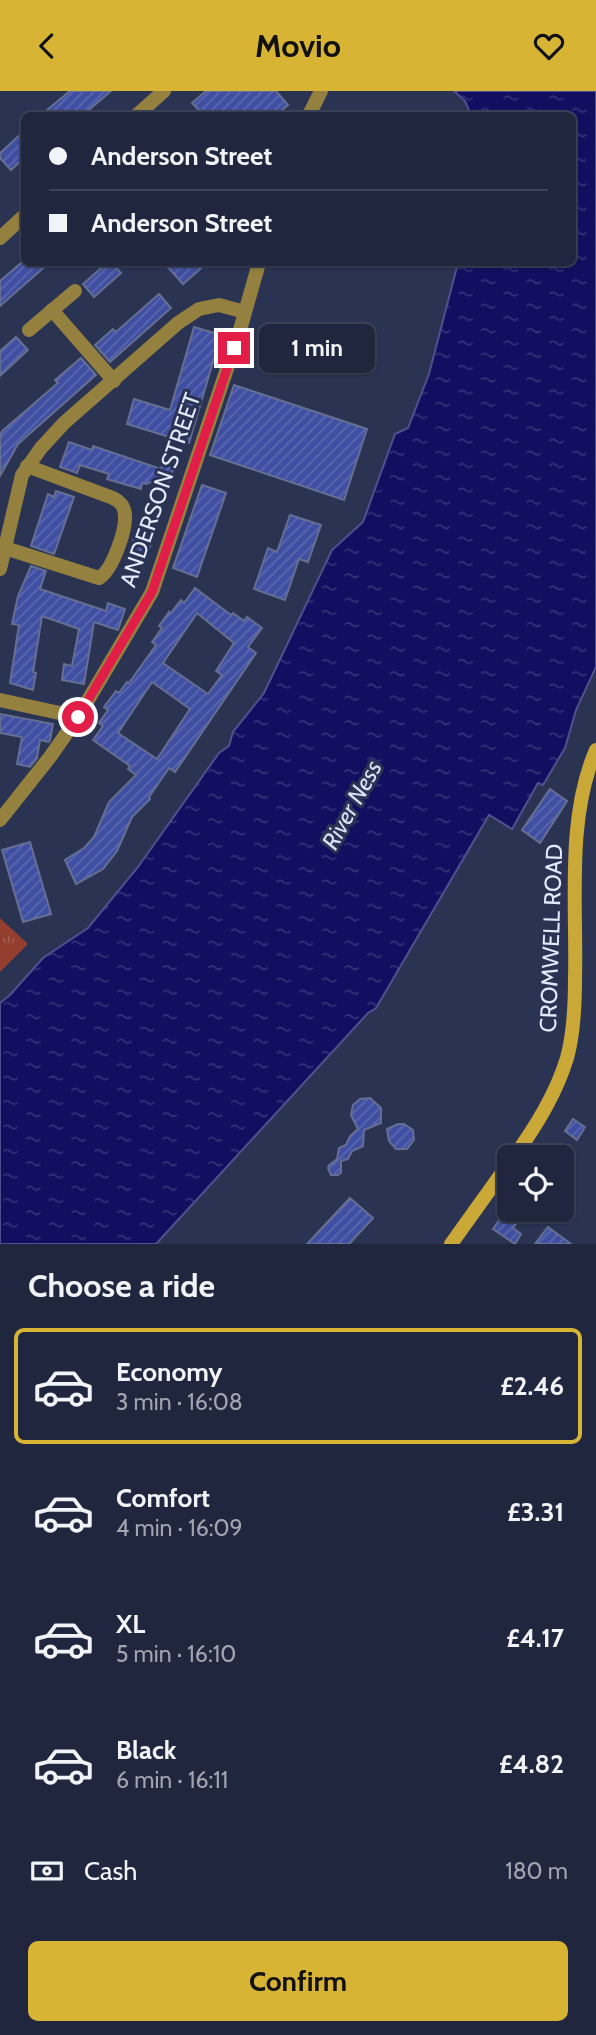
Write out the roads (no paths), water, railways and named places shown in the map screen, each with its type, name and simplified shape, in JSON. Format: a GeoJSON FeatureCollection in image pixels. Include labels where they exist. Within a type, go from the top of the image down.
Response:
{"type":"FeatureCollection","features":[{"type":"Feature","properties":{"kind":"street"},"geometry":{"type":"LineString","coordinates":[[140,112],[164,91]]}},
{"type":"Feature","properties":{"kind":"street"},"geometry":{"type":"LineString","coordinates":[[310,112],[321,91]]}},
{"type":"Feature","properties":{"kind":"street"},"geometry":{"type":"LineString","coordinates":[[0,238],[21,219]]}},
{"type":"Feature","properties":{"kind":"street","name":"ANDERSON STREET"},"geometry":{"type":"LineString","coordinates":[[2,816],[78,717],[152,592],[258,266]]}},
{"type":"Feature","properties":{"kind":"street"},"geometry":{"type":"LineString","coordinates":[[29,330],[75,291]]}},
{"type":"Feature","properties":{"kind":"street"},"geometry":{"type":"LineString","coordinates":[[0,569],[18,487],[27,466],[64,423],[178,323],[199,309],[219,305],[245,312]]}},
{"type":"Feature","properties":{"kind":"street"},"geometry":{"type":"LineString","coordinates":[[52,310],[114,381]]}},
{"type":"Feature","properties":{"kind":"street"},"geometry":{"type":"LineString","coordinates":[[5,548],[99,578],[112,563],[125,521],[123,506],[113,498],[27,466]]}},
{"type":"Feature","properties":{"kind":"street"},"geometry":{"type":"LineString","coordinates":[[0,700],[78,717]]}},
{"type":"Feature","properties":{"kind":"street","name":"CROMWELL ROAD"},"geometry":{"type":"LineString","coordinates":[[522,1145],[547,1106],[567,1057],[575,1002],[576,851],[581,809],[596,750]]}},
{"type":"Feature","properties":{"kind":"street"},"geometry":{"type":"LineString","coordinates":[[451,1244],[497,1180]]}},
{"type":"Feature","properties":{"kind":"water","name":"River Ness"},"geometry":{"type":"Polygon","coordinates":[[[454,91],[596,91],[596,667],[576,710],[565,748],[543,785],[538,783],[512,829],[489,815],[376,1008],[368,1013],[156,1244],[0,1244],[0,1003],[43,958],[88,928],[138,867],[219,753],[229,746],[233,732],[264,693],[332,550],[363,522],[395,434],[408,428],[429,374],[457,266],[576,266],[576,112],[470,112],[465,101],[454,91]]]}}]}
